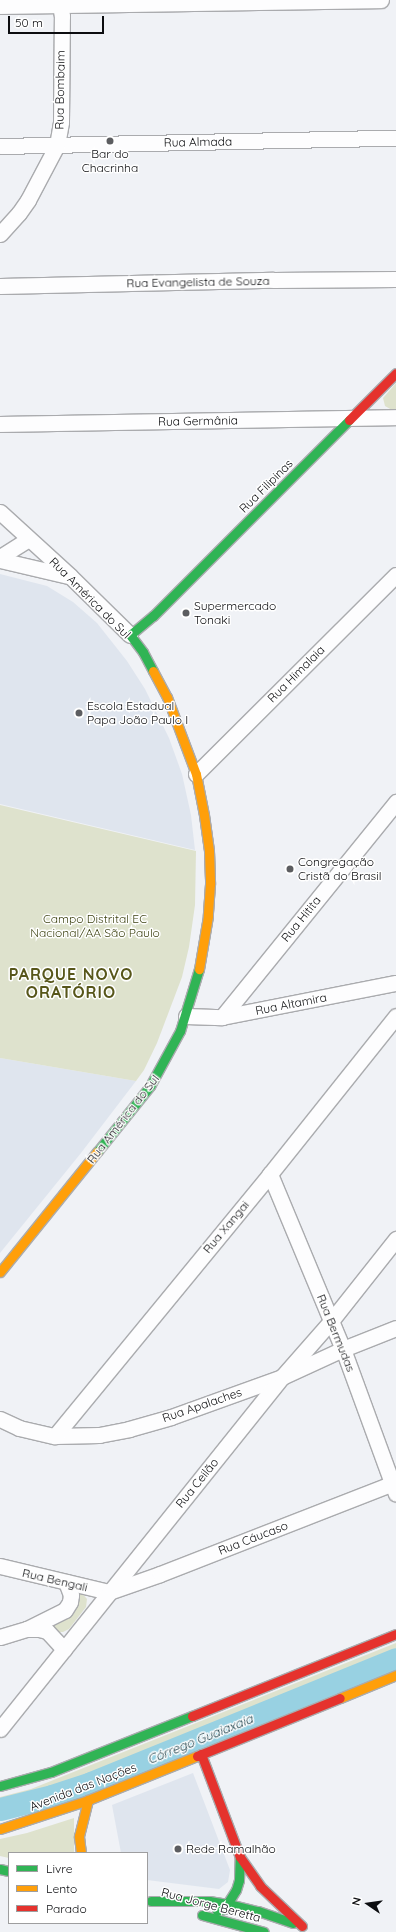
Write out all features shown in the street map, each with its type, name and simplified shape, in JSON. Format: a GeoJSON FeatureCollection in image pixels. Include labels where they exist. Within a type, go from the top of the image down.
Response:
{"type":"FeatureCollection","features":[{"type":"Feature","properties":{"kind":"main road","name":"Rua Filipinas"},"geometry":{"type":"LineString","coordinates":[[130,635],[152,616],[396,373]]}},
{"type":"Feature","properties":{"kind":"main road","name":"Rua Filipinas"},"geometry":{"type":"LineString","coordinates":[[143,652],[152,616]]}},
{"type":"Feature","properties":{"kind":"main road","name":"Rua América do Sul"},"geometry":{"type":"LineString","coordinates":[[0,1272],[150,1086],[172,1050],[186,1016],[197,980],[203,948],[210,884],[209,851],[204,815],[196,774],[167,697],[143,652],[130,635]]}},
{"type":"Feature","properties":{"kind":"main road"},"geometry":{"type":"LineString","coordinates":[[0,1786],[51,1772],[396,1634]]}},
{"type":"Feature","properties":{"kind":"main road","name":"Avenida das Nações"},"geometry":{"type":"LineString","coordinates":[[0,1829],[88,1800],[396,1674]]}},
{"type":"Feature","properties":{"kind":"main road"},"geometry":{"type":"LineString","coordinates":[[201,1754],[240,1857],[239,1880],[229,1904]]}},
{"type":"Feature","properties":{"kind":"main road"},"geometry":{"type":"LineString","coordinates":[[81,1852],[79,1836],[88,1800]]}},
{"type":"Feature","properties":{"kind":"main road","name":"Rua Jorge Beretta"},"geometry":{"type":"LineString","coordinates":[[149,1900],[209,1901],[229,1904],[258,1911],[305,1928],[260,1886],[240,1857]]}},
{"type":"Feature","properties":{"kind":"main road","name":"Rua Jorge Beretta"},"geometry":{"type":"LineString","coordinates":[[149,1900],[241,1929],[264,1932]]}},
{"type":"Feature","properties":{"kind":"street"},"geometry":{"type":"LineString","coordinates":[[0,6],[59,2],[381,0]]}},
{"type":"Feature","properties":{"kind":"street","name":"Rua Bombaim"},"geometry":{"type":"LineString","coordinates":[[0,234],[19,213],[28,200],[57,145],[60,131],[61,107],[62,16],[59,2]]}},
{"type":"Feature","properties":{"kind":"street","name":"Rua Almada"},"geometry":{"type":"LineString","coordinates":[[0,146],[396,138]]}},
{"type":"Feature","properties":{"kind":"street","name":"Rua Evangelista de Souza"},"geometry":{"type":"LineString","coordinates":[[0,286],[396,279]]}},
{"type":"Feature","properties":{"kind":"street","name":"Rua Germânia"},"geometry":{"type":"LineString","coordinates":[[0,424],[396,417]]}},
{"type":"Feature","properties":{"kind":"street","name":"Rua América do Sul"},"geometry":{"type":"LineString","coordinates":[[0,512],[70,576],[130,635]]}},
{"type":"Feature","properties":{"kind":"street"},"geometry":{"type":"LineString","coordinates":[[0,558],[30,539]]}},
{"type":"Feature","properties":{"kind":"street"},"geometry":{"type":"LineString","coordinates":[[0,558],[70,576]]}},
{"type":"Feature","properties":{"kind":"street","name":"Rua Himalaia"},"geometry":{"type":"LineString","coordinates":[[196,774],[396,575]]}},
{"type":"Feature","properties":{"kind":"street","name":"Rua Hitita"},"geometry":{"type":"LineString","coordinates":[[222,1017],[396,802]]}},
{"type":"Feature","properties":{"kind":"street","name":"Rua Altamira"},"geometry":{"type":"LineString","coordinates":[[186,1016],[222,1017],[396,983]]}},
{"type":"Feature","properties":{"kind":"street","name":"Rua Xangai"},"geometry":{"type":"LineString","coordinates":[[55,1436],[270,1174],[396,1016]]}},
{"type":"Feature","properties":{"kind":"street","name":"Rua Bermudas"},"geometry":{"type":"LineString","coordinates":[[270,1174],[332,1321],[395,1486]]}},
{"type":"Feature","properties":{"kind":"street","name":"Rua Ceilão"},"geometry":{"type":"LineString","coordinates":[[0,1729],[282,1377],[332,1321],[396,1239]]}},
{"type":"Feature","properties":{"kind":"street","name":"Rua Apalaches"},"geometry":{"type":"LineString","coordinates":[[0,1419],[19,1428],[55,1436],[99,1435],[129,1429],[171,1417],[282,1377],[343,1349],[396,1328]]}},
{"type":"Feature","properties":{"kind":"street","name":"Rua Cáucaso"},"geometry":{"type":"LineString","coordinates":[[109,1592],[395,1486]]}},
{"type":"Feature","properties":{"kind":"street","name":"Rua Bengali"},"geometry":{"type":"LineString","coordinates":[[0,1566],[109,1592]]}},
{"type":"Feature","properties":{"kind":"street"},"geometry":{"type":"LineString","coordinates":[[0,1637],[27,1629],[66,1610],[70,1602],[71,1595],[66,1582]]}},
{"type":"Feature","properties":{"kind":"street"},"geometry":{"type":"LineString","coordinates":[[27,1629],[47,1631],[64,1649]]}},
{"type":"Feature","properties":{"kind":"shaded area","name":"Escola Estadual Papa João Paulo I"},"geometry":{"type":"Polygon","coordinates":[[[0,574],[47,586],[73,602],[97,623],[127,661],[145,689],[169,738],[182,774],[191,815],[195,850],[0,804],[0,574]]]}},
{"type":"Feature","properties":{"kind":"shaded area"},"geometry":{"type":"Polygon","coordinates":[[[0,1058],[136,1081],[81,1153],[0,1253],[0,1058]]]}},
{"type":"Feature","properties":{"kind":"shaded area"},"geometry":{"type":"Polygon","coordinates":[[[193,1773],[230,1870],[228,1882],[219,1889],[148,1880],[148,1852],[121,1852],[112,1805],[193,1773]]]}},
{"type":"Feature","properties":{"kind":"green space"},"geometry":{"type":"Polygon","coordinates":[[[396,383],[396,410],[392,410],[385,406],[383,398],[396,383]]]}},
{"type":"Feature","properties":{"kind":"green space","name":"Campo Distrital EC Nacional/AA São Paulo"},"geometry":{"type":"Polygon","coordinates":[[[0,805],[196,851],[195,905],[189,947],[182,977],[157,1043],[144,1070],[136,1081],[0,1058],[0,805]]]}},
{"type":"Feature","properties":{"kind":"green space"},"geometry":{"type":"Polygon","coordinates":[[[80,1591],[87,1599],[86,1607],[69,1629],[63,1632],[58,1632],[50,1624],[74,1592],[80,1591]]]}},
{"type":"Feature","properties":{"kind":"green space"},"geometry":{"type":"Polygon","coordinates":[[[396,1643],[396,1654],[89,1779],[51,1791],[0,1804],[0,1797],[31,1789],[396,1643]]]}},
{"type":"Feature","properties":{"kind":"green space"},"geometry":{"type":"Polygon","coordinates":[[[74,1818],[74,1852],[8,1852],[8,1858],[0,1856],[0,1839],[27,1833],[74,1818]]]}},
{"type":"Feature","properties":{"kind":"waterway","name":"Córrego Guaiaxaia"},"geometry":{"type":"LineString","coordinates":[[0,1809],[52,1796],[91,1783],[396,1659]]}},
{"type":"Feature","properties":{"kind":"traffic: fast"},"geometry":{"type":"LineString","coordinates":[[153,671],[143,652],[130,635],[153,616],[349,420]]}},
{"type":"Feature","properties":{"kind":"traffic: fast"},"geometry":{"type":"LineString","coordinates":[[97,1152],[150,1086],[180,1031],[199,969]]}},
{"type":"Feature","properties":{"kind":"traffic: fast"},"geometry":{"type":"LineString","coordinates":[[0,1786],[51,1772],[192,1716]]}},
{"type":"Feature","properties":{"kind":"traffic: fast"},"geometry":{"type":"LineString","coordinates":[[217,1911],[224,1909],[236,1890],[239,1880],[240,1857]]}},
{"type":"Feature","properties":{"kind":"traffic: fast"},"geometry":{"type":"LineString","coordinates":[[0,1869],[8,1871]]}},
{"type":"Feature","properties":{"kind":"traffic: fast"},"geometry":{"type":"LineString","coordinates":[[151,1901],[209,1901],[229,1904],[258,1911],[293,1923]]}},
{"type":"Feature","properties":{"kind":"traffic: fast"},"geometry":{"type":"LineString","coordinates":[[202,1915],[264,1932]]}},
{"type":"Feature","properties":{"kind":"traffic: slow"},"geometry":{"type":"LineString","coordinates":[[153,671],[167,697],[196,774],[204,815],[209,851],[210,884],[208,916],[199,969]]}},
{"type":"Feature","properties":{"kind":"traffic: slow"},"geometry":{"type":"LineString","coordinates":[[0,1272],[97,1152]]}},
{"type":"Feature","properties":{"kind":"traffic: slow"},"geometry":{"type":"LineString","coordinates":[[340,1698],[396,1675]]}},
{"type":"Feature","properties":{"kind":"traffic: slow"},"geometry":{"type":"LineString","coordinates":[[0,1829],[88,1800],[197,1756]]}},
{"type":"Feature","properties":{"kind":"traffic: slow"},"geometry":{"type":"LineString","coordinates":[[81,1852],[79,1836],[88,1800]]}},
{"type":"Feature","properties":{"kind":"traffic: jam"},"geometry":{"type":"LineString","coordinates":[[349,420],[396,373]]}},
{"type":"Feature","properties":{"kind":"traffic: jam"},"geometry":{"type":"LineString","coordinates":[[192,1716],[396,1634]]}},
{"type":"Feature","properties":{"kind":"traffic: jam"},"geometry":{"type":"LineString","coordinates":[[197,1756],[340,1698]]}},
{"type":"Feature","properties":{"kind":"traffic: jam"},"geometry":{"type":"LineString","coordinates":[[201,1754],[240,1857],[260,1886],[302,1926]]}},
{"type":"Feature","properties":{"kind":"place","name":"Bar do Chacrinha"},"geometry":{"type":"Point","coordinates":[110,141]}},
{"type":"Feature","properties":{"kind":"place","name":"Supermercado Tonaki"},"geometry":{"type":"Point","coordinates":[186,613]}},
{"type":"Feature","properties":{"kind":"place","name":"Escola Estadual Papa João Paulo I"},"geometry":{"type":"Point","coordinates":[79,713]}},
{"type":"Feature","properties":{"kind":"place","name":"Congregação Cristã do Brasil"},"geometry":{"type":"Point","coordinates":[290,869]}},
{"type":"Feature","properties":{"kind":"place","name":"Rede Ramalhão"},"geometry":{"type":"Point","coordinates":[178,1849]}},
{"type":"Feature","properties":{"kind":"district","name":"PARQUE NOVO ORATÓRIO"},"geometry":{"type":"Point","coordinates":[71,983]}}]}
